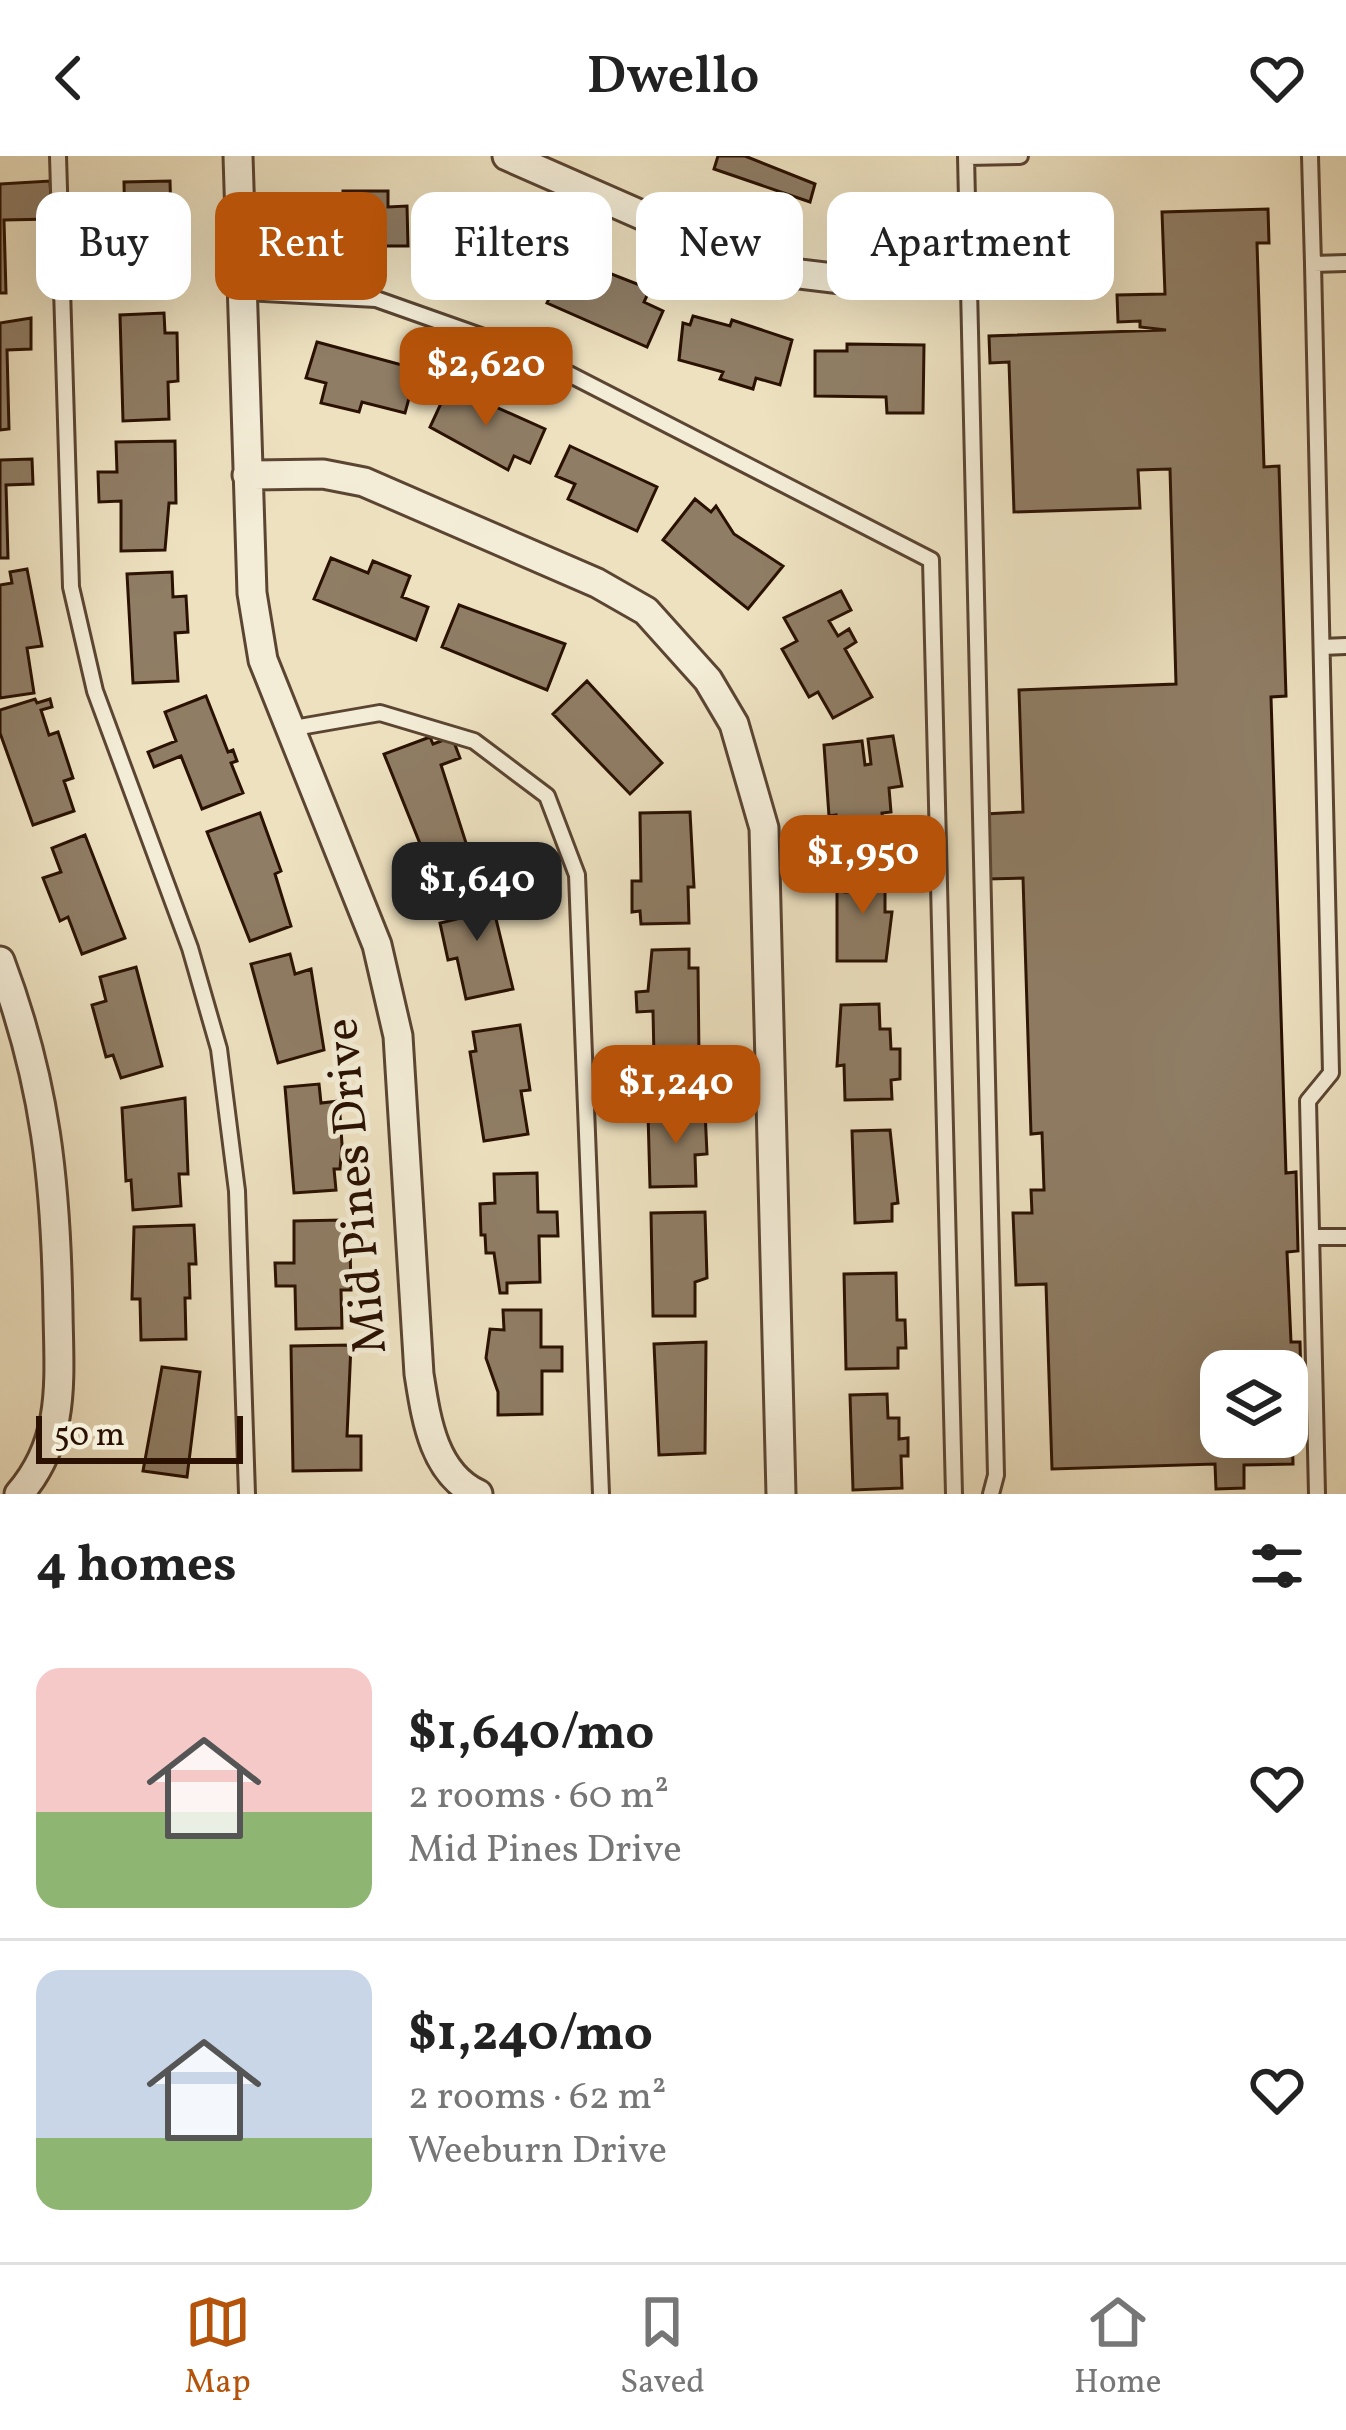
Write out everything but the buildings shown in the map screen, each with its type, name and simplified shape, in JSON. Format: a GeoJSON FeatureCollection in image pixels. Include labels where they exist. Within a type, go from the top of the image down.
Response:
{"type":"FeatureCollection","features":[{"type":"Feature","properties":{"kind":"street","name":"Mid Pines Drive"},"geometry":{"type":"LineString","coordinates":[[238,156],[239,192]]}},
{"type":"Feature","properties":{"kind":"street"},"geometry":{"type":"LineString","coordinates":[[507,156],[766,270],[827,277]]}},
{"type":"Feature","properties":{"kind":"street","name":"Mid Pines Drive"},"geometry":{"type":"LineString","coordinates":[[243,300],[253,593],[262,660],[294,728],[377,945],[398,1036],[418,1374],[427,1424],[439,1457],[466,1488],[478,1494]]}},
{"type":"Feature","properties":{"kind":"street"},"geometry":{"type":"LineString","coordinates":[[248,475],[323,473],[364,482],[597,583],[646,611],[681,647],[734,724],[764,828],[781,1494]]}},
{"type":"Feature","properties":{"kind":"street"},"geometry":{"type":"LineString","coordinates":[[0,961],[40,1090],[56,1185],[59,1416],[40,1469],[19,1494]]}},
{"type":"Feature","properties":{"kind":"lane"},"geometry":{"type":"LineString","coordinates":[[58,156],[71,587],[95,691],[190,948],[219,1048],[237,1191],[247,1494]]}},
{"type":"Feature","properties":{"kind":"lane"},"geometry":{"type":"LineString","coordinates":[[992,1494],[996,1475],[967,157],[1020,156]]}},
{"type":"Feature","properties":{"kind":"lane"},"geometry":{"type":"LineString","coordinates":[[1310,156],[1331,1073],[1308,1101],[1317,1494]]}},
{"type":"Feature","properties":{"kind":"lane"},"geometry":{"type":"LineString","coordinates":[[1313,263],[1346,263]]}},
{"type":"Feature","properties":{"kind":"lane"},"geometry":{"type":"LineString","coordinates":[[379,300],[526,352],[931,560],[954,1494]]}},
{"type":"Feature","properties":{"kind":"lane"},"geometry":{"type":"LineString","coordinates":[[1322,646],[1346,646]]}},
{"type":"Feature","properties":{"kind":"lane"},"geometry":{"type":"LineString","coordinates":[[294,728],[380,713],[474,741],[547,796],[577,874],[601,1494]]}},
{"type":"Feature","properties":{"kind":"lane"},"geometry":{"type":"LineString","coordinates":[[1311,1237],[1346,1237]]}}]}
